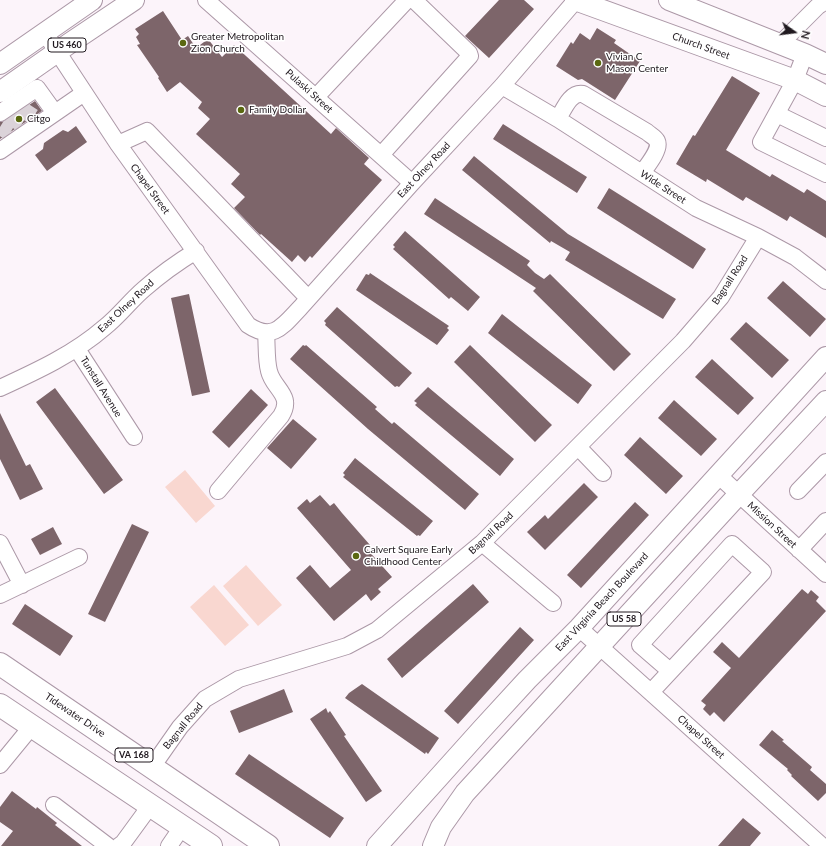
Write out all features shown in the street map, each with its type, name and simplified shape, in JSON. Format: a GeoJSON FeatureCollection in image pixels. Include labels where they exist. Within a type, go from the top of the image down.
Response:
{"type":"FeatureCollection","features":[{"type":"Feature","properties":{"kind":"highway","name":"Tidewater Drive"},"geometry":{"type":"LineString","coordinates":[[0,664],[268,846]]}},
{"type":"Feature","properties":{"kind":"highway"},"geometry":{"type":"LineString","coordinates":[[0,678],[56,702]]}},
{"type":"Feature","properties":{"kind":"highway"},"geometry":{"type":"LineString","coordinates":[[0,705],[211,846]]}},
{"type":"Feature","properties":{"kind":"main road","name":"US 460"},"geometry":{"type":"LineString","coordinates":[[0,64],[92,0]]}},
{"type":"Feature","properties":{"kind":"main road","name":"US 460"},"geometry":{"type":"LineString","coordinates":[[24,111],[58,52],[134,0]]}},
{"type":"Feature","properties":{"kind":"main road","name":"Church Street"},"geometry":{"type":"LineString","coordinates":[[575,0],[795,80],[826,96]]}},
{"type":"Feature","properties":{"kind":"main road"},"geometry":{"type":"LineString","coordinates":[[668,0],[805,54],[826,64]]}},
{"type":"Feature","properties":{"kind":"main road","name":"East Virginia Beach Boulevard"},"geometry":{"type":"LineString","coordinates":[[377,846],[482,728],[579,628],[826,357]]}},
{"type":"Feature","properties":{"kind":"main road","name":"US 58"},"geometry":{"type":"LineString","coordinates":[[433,846],[441,827],[465,793],[826,401]]}},
{"type":"Feature","properties":{"kind":"street","name":"Pulaski Street"},"geometry":{"type":"LineString","coordinates":[[206,0],[412,183]]}},
{"type":"Feature","properties":{"kind":"street"},"geometry":{"type":"LineString","coordinates":[[316,97],[407,0]]}},
{"type":"Feature","properties":{"kind":"street"},"geometry":{"type":"LineString","coordinates":[[381,155],[470,56],[470,53],[414,0]]}},
{"type":"Feature","properties":{"kind":"street","name":"East Olney Road"},"geometry":{"type":"LineString","coordinates":[[266,333],[281,328],[502,86],[575,0]]}},
{"type":"Feature","properties":{"kind":"street"},"geometry":{"type":"LineString","coordinates":[[780,44],[818,6],[826,1]]}},
{"type":"Feature","properties":{"kind":"street","name":"Chapel Street"},"geometry":{"type":"LineString","coordinates":[[45,32],[118,144],[248,325],[257,331],[266,333]]}},
{"type":"Feature","properties":{"kind":"street"},"geometry":{"type":"LineString","coordinates":[[805,54],[795,80],[761,142],[826,174]]}},
{"type":"Feature","properties":{"kind":"street","name":"Wide Street"},"geometry":{"type":"LineString","coordinates":[[502,86],[558,119],[696,208],[758,237],[795,257],[826,281]]}},
{"type":"Feature","properties":{"kind":"street"},"geometry":{"type":"LineString","coordinates":[[0,151],[24,111],[84,92]]}},
{"type":"Feature","properties":{"kind":"street"},"geometry":{"type":"LineString","coordinates":[[558,119],[573,96],[579,93],[647,132],[658,142],[658,147],[642,173]]}},
{"type":"Feature","properties":{"kind":"street"},"geometry":{"type":"LineString","coordinates":[[777,114],[826,138]]}},
{"type":"Feature","properties":{"kind":"street"},"geometry":{"type":"LineString","coordinates":[[118,144],[147,131],[308,298]]}},
{"type":"Feature","properties":{"kind":"street","name":"Bagnall Road"},"geometry":{"type":"LineString","coordinates":[[152,768],[180,727],[205,698],[239,679],[347,646],[377,630],[482,543],[683,341],[720,297],[758,237]]}},
{"type":"Feature","properties":{"kind":"street","name":"East Olney Road"},"geometry":{"type":"LineString","coordinates":[[77,349],[105,327],[144,288],[196,251]]}},
{"type":"Feature","properties":{"kind":"street"},"geometry":{"type":"LineString","coordinates":[[218,491],[285,411],[286,401],[283,393],[275,384],[269,371],[266,333]]}},
{"type":"Feature","properties":{"kind":"street","name":"Tunstall Avenue"},"geometry":{"type":"LineString","coordinates":[[0,388],[39,370],[77,349],[134,437]]}},
{"type":"Feature","properties":{"kind":"street"},"geometry":{"type":"LineString","coordinates":[[578,447],[603,473]]}},
{"type":"Feature","properties":{"kind":"street"},"geometry":{"type":"LineString","coordinates":[[798,491],[826,462]]}},
{"type":"Feature","properties":{"kind":"street","name":"Mission Street"},"geometry":{"type":"LineString","coordinates":[[718,475],[826,574]]}},
{"type":"Feature","properties":{"kind":"street"},"geometry":{"type":"LineString","coordinates":[[799,550],[826,521]]}},
{"type":"Feature","properties":{"kind":"street"},"geometry":{"type":"LineString","coordinates":[[0,543],[22,585]]}},
{"type":"Feature","properties":{"kind":"street"},"geometry":{"type":"LineString","coordinates":[[482,543],[553,603]]}},
{"type":"Feature","properties":{"kind":"street"},"geometry":{"type":"LineString","coordinates":[[651,692],[763,572],[732,544],[640,645],[670,671]]}},
{"type":"Feature","properties":{"kind":"street"},"geometry":{"type":"LineString","coordinates":[[0,596],[79,557]]}},
{"type":"Feature","properties":{"kind":"street","name":"Chapel Street"},"geometry":{"type":"LineString","coordinates":[[579,628],[822,846]]}},
{"type":"Feature","properties":{"kind":"street"},"geometry":{"type":"LineString","coordinates":[[0,765],[32,726]]}},
{"type":"Feature","properties":{"kind":"street"},"geometry":{"type":"LineString","coordinates":[[54,806],[108,846]]}},
{"type":"Feature","properties":{"kind":"street"},"geometry":{"type":"LineString","coordinates":[[119,846],[123,843],[150,806]]}},
{"type":"Feature","properties":{"kind":"street"},"geometry":{"type":"LineString","coordinates":[[169,846],[182,826]]}},
{"type":"Feature","properties":{"kind":"shaded area"},"geometry":{"type":"Polygon","coordinates":[[[185,470],[215,506],[196,523],[165,487],[185,470]]]}},
{"type":"Feature","properties":{"kind":"shaded area"},"geometry":{"type":"Polygon","coordinates":[[[246,565],[282,605],[258,626],[223,586],[246,565]]]}},
{"type":"Feature","properties":{"kind":"shaded area"},"geometry":{"type":"Polygon","coordinates":[[[214,585],[249,625],[225,646],[190,607],[214,585]]]}},
{"type":"Feature","properties":{"kind":"building"},"geometry":{"type":"Polygon","coordinates":[[[499,0],[524,0],[534,9],[489,58],[465,36],[499,0]]]}},
{"type":"Feature","properties":{"kind":"building"},"geometry":{"type":"Polygon","coordinates":[[[163,11],[182,40],[188,36],[196,48],[208,39],[222,57],[234,45],[331,134],[336,128],[369,158],[364,164],[382,180],[312,258],[310,256],[305,262],[298,255],[292,262],[261,234],[260,235],[234,208],[245,197],[231,184],[240,174],[196,134],[210,119],[198,108],[202,102],[180,82],[167,92],[158,78],[159,77],[137,45],[140,44],[136,37],[139,34],[135,29],[163,11]]]}},
{"type":"Feature","properties":{"kind":"building","name":"Vivian C Mason Center"},"geometry":{"type":"Polygon","coordinates":[[[597,28],[616,40],[614,43],[640,61],[615,100],[582,79],[578,80],[556,66],[571,42],[573,44],[580,33],[590,40],[597,28]]]}},
{"type":"Feature","properties":{"kind":"building"},"geometry":{"type":"Polygon","coordinates":[[[732,76],[760,93],[726,150],[770,177],[772,174],[804,193],[807,189],[826,201],[826,238],[790,216],[787,221],[746,197],[743,201],[707,179],[706,182],[676,164],[693,135],[695,136],[732,76]]]}},
{"type":"Feature","properties":{"kind":"building"},"geometry":{"type":"Polygon","coordinates":[[[35,101],[42,111],[0,139],[0,122],[5,121],[35,101]]]}},
{"type":"Feature","properties":{"kind":"building"},"geometry":{"type":"Polygon","coordinates":[[[503,124],[587,177],[577,193],[493,139],[503,124]]]}},
{"type":"Feature","properties":{"kind":"building"},"geometry":{"type":"Polygon","coordinates":[[[76,126],[87,142],[47,171],[35,155],[43,149],[44,143],[63,130],[68,132],[76,126]]]}},
{"type":"Feature","properties":{"kind":"building"},"geometry":{"type":"Polygon","coordinates":[[[474,156],[568,234],[676,299],[663,319],[565,260],[570,252],[551,241],[550,243],[462,170],[474,156]]]}},
{"type":"Feature","properties":{"kind":"building"},"geometry":{"type":"Polygon","coordinates":[[[609,188],[706,249],[693,269],[597,208],[609,188]]]}},
{"type":"Feature","properties":{"kind":"building"},"geometry":{"type":"Polygon","coordinates":[[[435,198],[530,261],[527,265],[544,279],[550,274],[631,354],[614,371],[533,291],[536,288],[424,214],[435,198]]]}},
{"type":"Feature","properties":{"kind":"building"},"geometry":{"type":"Polygon","coordinates":[[[405,231],[480,297],[468,311],[451,297],[449,299],[393,249],[395,247],[393,245],[405,231]]]}},
{"type":"Feature","properties":{"kind":"building"},"geometry":{"type":"Polygon","coordinates":[[[370,273],[449,326],[447,328],[449,330],[437,345],[356,290],[366,274],[369,275],[370,273]]]}},
{"type":"Feature","properties":{"kind":"building"},"geometry":{"type":"Polygon","coordinates":[[[783,281],[826,319],[810,337],[767,298],[783,281]]]}},
{"type":"Feature","properties":{"kind":"building"},"geometry":{"type":"Polygon","coordinates":[[[189,294],[210,392],[192,396],[171,298],[189,294]]]}},
{"type":"Feature","properties":{"kind":"building"},"geometry":{"type":"Polygon","coordinates":[[[337,307],[412,373],[399,387],[395,387],[325,325],[326,323],[324,321],[337,307]]]}},
{"type":"Feature","properties":{"kind":"building"},"geometry":{"type":"Polygon","coordinates":[[[502,314],[592,385],[578,404],[488,333],[502,314]]]}},
{"type":"Feature","properties":{"kind":"building"},"geometry":{"type":"Polygon","coordinates":[[[746,322],[789,360],[772,378],[730,339],[746,322]]]}},
{"type":"Feature","properties":{"kind":"building"},"geometry":{"type":"Polygon","coordinates":[[[303,345],[306,345],[377,407],[375,409],[392,424],[394,422],[479,494],[465,510],[368,429],[290,359],[303,345]]]}},
{"type":"Feature","properties":{"kind":"building"},"geometry":{"type":"Polygon","coordinates":[[[470,345],[552,425],[535,442],[454,362],[470,345]]]}},
{"type":"Feature","properties":{"kind":"building"},"geometry":{"type":"Polygon","coordinates":[[[712,359],[754,398],[738,415],[695,377],[712,359]]]}},
{"type":"Feature","properties":{"kind":"building"},"geometry":{"type":"Polygon","coordinates":[[[428,387],[514,459],[500,476],[415,405],[417,403],[414,401],[428,387]]]}},
{"type":"Feature","properties":{"kind":"building"},"geometry":{"type":"Polygon","coordinates":[[[55,388],[123,480],[104,494],[36,402],[55,388]]]}},
{"type":"Feature","properties":{"kind":"building"},"geometry":{"type":"Polygon","coordinates":[[[251,389],[268,405],[229,448],[212,432],[251,389]]]}},
{"type":"Feature","properties":{"kind":"building"},"geometry":{"type":"Polygon","coordinates":[[[674,400],[717,439],[701,456],[658,418],[674,400]]]}},
{"type":"Feature","properties":{"kind":"building"},"geometry":{"type":"Polygon","coordinates":[[[0,413],[26,466],[30,464],[43,489],[20,500],[0,459],[0,413]]]}},
{"type":"Feature","properties":{"kind":"building"},"geometry":{"type":"Polygon","coordinates":[[[293,419],[317,439],[291,469],[267,448],[293,419]]]}},
{"type":"Feature","properties":{"kind":"building"},"geometry":{"type":"Polygon","coordinates":[[[640,437],[683,476],[666,494],[624,455],[640,437]]]}},
{"type":"Feature","properties":{"kind":"building"},"geometry":{"type":"Polygon","coordinates":[[[355,458],[433,521],[420,536],[417,536],[343,477],[345,475],[343,473],[355,458]]]}},
{"type":"Feature","properties":{"kind":"building"},"geometry":{"type":"Polygon","coordinates":[[[584,483],[598,497],[545,550],[527,532],[545,515],[548,519],[584,483]]]}},
{"type":"Feature","properties":{"kind":"building","name":"Calvert Square Early Childhood Center"},"geometry":{"type":"Polygon","coordinates":[[[320,495],[330,506],[334,503],[370,545],[366,548],[392,577],[378,589],[381,592],[371,601],[366,594],[334,621],[296,578],[310,565],[330,588],[351,570],[297,508],[307,499],[310,503],[320,495]]]}},
{"type":"Feature","properties":{"kind":"building"},"geometry":{"type":"Polygon","coordinates":[[[635,502],[649,515],[581,588],[567,575],[635,502]]]}},
{"type":"Feature","properties":{"kind":"building"},"geometry":{"type":"Polygon","coordinates":[[[132,524],[149,532],[105,622],[88,614],[132,524]]]}},
{"type":"Feature","properties":{"kind":"building"},"geometry":{"type":"Polygon","coordinates":[[[53,527],[62,544],[40,555],[31,539],[53,527]]]}},
{"type":"Feature","properties":{"kind":"building"},"geometry":{"type":"Polygon","coordinates":[[[473,584],[489,602],[402,678],[387,659],[473,584]]]}},
{"type":"Feature","properties":{"kind":"building"},"geometry":{"type":"Polygon","coordinates":[[[802,589],[808,594],[811,590],[819,597],[816,601],[826,611],[724,722],[714,712],[710,716],[703,709],[706,705],[701,701],[731,668],[713,652],[722,642],[739,658],[802,589]]]}},
{"type":"Feature","properties":{"kind":"building"},"geometry":{"type":"Polygon","coordinates":[[[25,604],[73,636],[60,656],[12,624],[25,604]]]}},
{"type":"Feature","properties":{"kind":"building"},"geometry":{"type":"Polygon","coordinates":[[[520,627],[534,640],[458,724],[444,711],[520,627]]]}},
{"type":"Feature","properties":{"kind":"building"},"geometry":{"type":"Polygon","coordinates":[[[362,684],[439,738],[428,754],[426,752],[425,754],[345,698],[349,693],[362,684]]]}},
{"type":"Feature","properties":{"kind":"building"},"geometry":{"type":"Polygon","coordinates":[[[284,689],[293,712],[239,733],[230,711],[284,689]]]}},
{"type":"Feature","properties":{"kind":"building"},"geometry":{"type":"Polygon","coordinates":[[[326,708],[328,713],[330,711],[346,735],[344,736],[382,791],[366,802],[310,719],[326,708]]]}},
{"type":"Feature","properties":{"kind":"building"},"geometry":{"type":"Polygon","coordinates":[[[772,730],[784,740],[782,741],[812,767],[810,770],[826,784],[826,793],[818,801],[791,776],[792,775],[787,770],[788,769],[759,745],[772,730]]]}},
{"type":"Feature","properties":{"kind":"building"},"geometry":{"type":"Polygon","coordinates":[[[249,754],[344,818],[330,838],[235,774],[249,754]]]}},
{"type":"Feature","properties":{"kind":"building"},"geometry":{"type":"Polygon","coordinates":[[[12,791],[36,809],[37,807],[57,823],[55,825],[82,846],[1,846],[13,831],[0,822],[0,807],[12,791]]]}},
{"type":"Feature","properties":{"kind":"building"},"geometry":{"type":"Polygon","coordinates":[[[743,818],[761,833],[750,846],[718,846],[743,818]]]}},
{"type":"Feature","properties":{"kind":"tunnel"},"geometry":{"type":"LineString","coordinates":[[20,108],[34,117]]}},
{"type":"Feature","properties":{"kind":"tunnel"},"geometry":{"type":"LineString","coordinates":[[8,116],[22,124]]}},
{"type":"Feature","properties":{"kind":"tunnel"},"geometry":{"type":"LineString","coordinates":[[0,127],[10,133]]}},
{"type":"Feature","properties":{"kind":"place","name":"Greater Metropolitan Zion Church"},"geometry":{"type":"Point","coordinates":[183,43]}},
{"type":"Feature","properties":{"kind":"place","name":"Vivian C Mason Center"},"geometry":{"type":"Point","coordinates":[598,63]}},
{"type":"Feature","properties":{"kind":"place","name":"Family Dollar"},"geometry":{"type":"Point","coordinates":[241,110]}},
{"type":"Feature","properties":{"kind":"place","name":"Citgo"},"geometry":{"type":"Point","coordinates":[19,119]}},
{"type":"Feature","properties":{"kind":"place","name":"Calvert Square Early Childhood Center"},"geometry":{"type":"Point","coordinates":[356,556]}}]}
